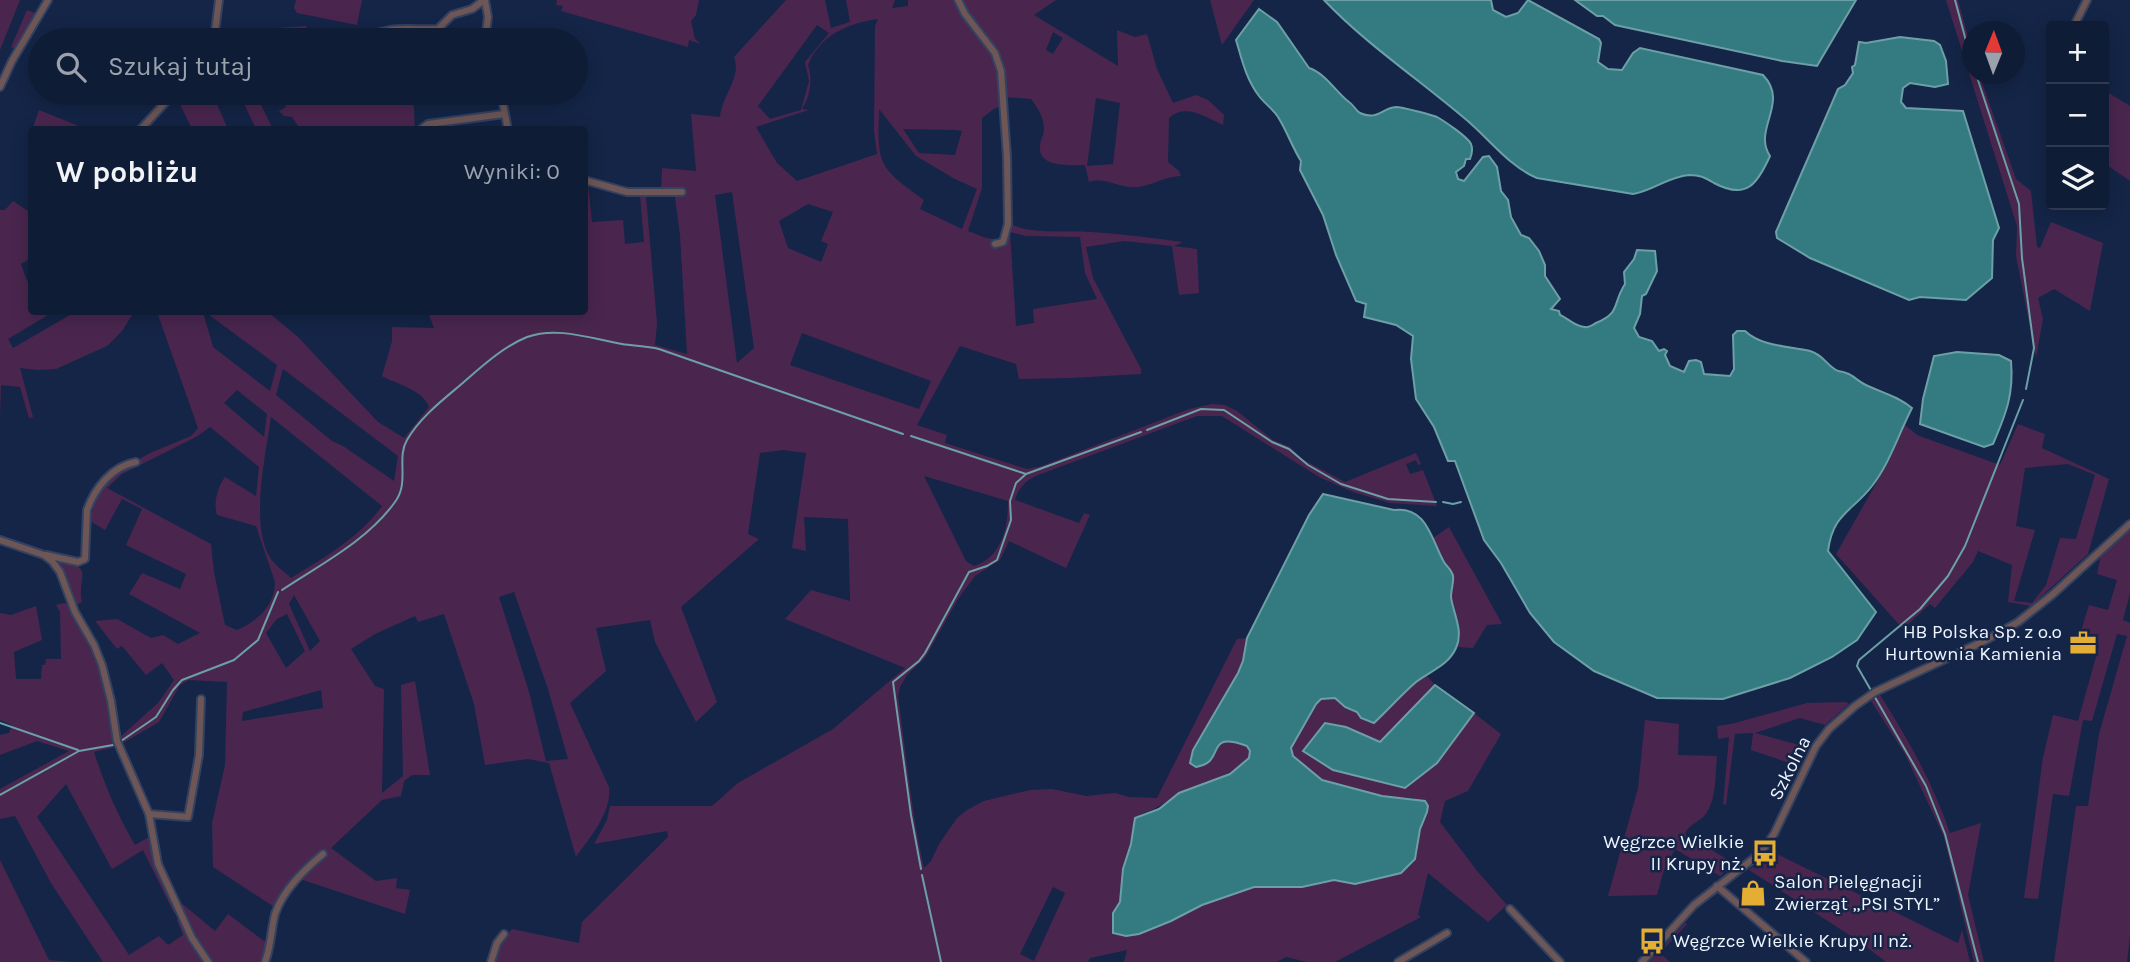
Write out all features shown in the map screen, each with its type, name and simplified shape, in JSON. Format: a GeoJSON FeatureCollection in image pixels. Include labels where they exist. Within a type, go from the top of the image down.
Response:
{"type":"FeatureCollection","features":[{"type":"Feature","properties":{"kind":"street"},"geometry":{"type":"LineString","coordinates":[[31,28],[48,0]]}},
{"type":"Feature","properties":{"kind":"street"},"geometry":{"type":"LineString","coordinates":[[216,28],[219,0]]}},
{"type":"Feature","properties":{"kind":"street"},"geometry":{"type":"LineString","coordinates":[[439,28],[452,15],[472,9],[485,0],[487,28]]}},
{"type":"Feature","properties":{"kind":"street"},"geometry":{"type":"LineString","coordinates":[[958,0],[965,14],[994,51],[1002,78],[1007,224],[1003,242],[995,244]]}},
{"type":"Feature","properties":{"kind":"street"},"geometry":{"type":"LineString","coordinates":[[2076,21],[2087,0]]}},
{"type":"Feature","properties":{"kind":"street"},"geometry":{"type":"LineString","coordinates":[[399,28],[424,28]]}},
{"type":"Feature","properties":{"kind":"street"},"geometry":{"type":"LineString","coordinates":[[0,87],[28,34]]}},
{"type":"Feature","properties":{"kind":"street"},"geometry":{"type":"LineString","coordinates":[[144,126],[163,105]]}},
{"type":"Feature","properties":{"kind":"street"},"geometry":{"type":"LineString","coordinates":[[502,105],[508,126]]}},
{"type":"Feature","properties":{"kind":"street"},"geometry":{"type":"LineString","coordinates":[[425,126],[504,114]]}},
{"type":"Feature","properties":{"kind":"street"},"geometry":{"type":"LineString","coordinates":[[588,181],[627,192],[682,192]]}},
{"type":"Feature","properties":{"kind":"street"},"geometry":{"type":"LineString","coordinates":[[0,540],[44,555],[78,562],[85,559],[87,510],[94,495],[108,476],[136,462]]}},
{"type":"Feature","properties":{"kind":"street","name":"Szkolna"},"geometry":{"type":"LineString","coordinates":[[1642,962],[1694,905],[1765,847],[1774,834],[1816,746],[1829,729],[1875,692],[1978,644],[2018,622],[2130,524]]}},
{"type":"Feature","properties":{"kind":"street"},"geometry":{"type":"LineString","coordinates":[[44,555],[60,572],[75,612],[94,645],[108,688],[117,741],[149,814],[158,864],[192,938],[208,962]]}},
{"type":"Feature","properties":{"kind":"street"},"geometry":{"type":"LineString","coordinates":[[149,814],[188,817],[199,755],[201,699]]}},
{"type":"Feature","properties":{"kind":"street"},"geometry":{"type":"LineString","coordinates":[[265,962],[276,910],[296,879],[323,854]]}},
{"type":"Feature","properties":{"kind":"street"},"geometry":{"type":"LineString","coordinates":[[1717,886],[1806,962]]}},
{"type":"Feature","properties":{"kind":"street"},"geometry":{"type":"LineString","coordinates":[[1510,909],[1560,962]]}},
{"type":"Feature","properties":{"kind":"street"},"geometry":{"type":"LineString","coordinates":[[1398,962],[1447,933]]}},
{"type":"Feature","properties":{"kind":"street"},"geometry":{"type":"LineString","coordinates":[[491,962],[497,943],[504,934]]}},
{"type":"Feature","properties":{"kind":"shaded area"},"geometry":{"type":"Polygon","coordinates":[[[0,0],[20,0],[0,50],[0,0]]]}},
{"type":"Feature","properties":{"kind":"shaded area"},"geometry":{"type":"Polygon","coordinates":[[[296,0],[362,0],[357,25],[297,13],[294,8],[296,0]]]}},
{"type":"Feature","properties":{"kind":"shaded area"},"geometry":{"type":"Polygon","coordinates":[[[557,0],[699,0],[696,15],[691,21],[695,39],[701,44],[689,40],[688,47],[561,11],[563,6],[556,5],[557,0]]]}},
{"type":"Feature","properties":{"kind":"shaded area"},"geometry":{"type":"Polygon","coordinates":[[[786,0],[825,0],[831,28],[850,22],[846,0],[895,0],[892,8],[908,6],[908,0],[954,0],[995,59],[1000,82],[1000,107],[982,118],[982,188],[968,231],[986,238],[1002,240],[1005,224],[1010,223],[1037,231],[1103,233],[1183,242],[1174,246],[1197,249],[1199,293],[1179,295],[1172,246],[1124,241],[1086,247],[1093,278],[1141,369],[1141,374],[1019,379],[1016,364],[960,346],[917,425],[947,435],[945,443],[1027,469],[1042,466],[1189,409],[1212,404],[1225,405],[1237,411],[1273,440],[1290,447],[1302,459],[1345,482],[1416,453],[1421,464],[1418,465],[1416,460],[1406,464],[1410,474],[1423,470],[1437,506],[1390,503],[1353,492],[1319,477],[1222,416],[1197,416],[1029,480],[1015,500],[1079,523],[1084,513],[1090,515],[1066,568],[1009,541],[1000,560],[975,576],[958,599],[925,658],[907,675],[900,687],[898,696],[909,782],[924,868],[957,818],[984,801],[1030,790],[1052,789],[1086,796],[1115,793],[1129,797],[1157,798],[1237,639],[1247,638],[1243,661],[1222,702],[1213,758],[1218,745],[1229,741],[1247,746],[1250,758],[1223,776],[1185,791],[1141,814],[1123,869],[1120,902],[1113,913],[1171,921],[1202,905],[1254,887],[1302,887],[1334,880],[1355,884],[1401,873],[1417,854],[1420,829],[1428,806],[1413,798],[1382,796],[1322,780],[1293,756],[1291,748],[1321,699],[1335,698],[1345,707],[1357,712],[1426,675],[1435,685],[1380,743],[1346,727],[1383,782],[1405,788],[1437,763],[1474,713],[1501,734],[1468,791],[1445,801],[1440,822],[1507,905],[1488,922],[1428,873],[1418,915],[1421,917],[1335,962],[1307,962],[1286,957],[1277,962],[1124,962],[1127,950],[1090,958],[1088,962],[495,962],[501,941],[512,929],[579,943],[582,922],[668,837],[667,831],[594,844],[607,820],[610,806],[712,806],[738,783],[833,729],[905,668],[785,619],[811,590],[850,601],[848,519],[804,517],[806,551],[792,548],[806,453],[783,450],[760,453],[748,534],[759,539],[681,607],[717,702],[696,722],[655,642],[650,620],[596,628],[606,671],[570,703],[609,787],[609,797],[604,815],[576,857],[549,763],[528,759],[485,765],[474,704],[444,614],[418,622],[415,616],[375,634],[351,649],[375,686],[384,689],[382,793],[403,776],[401,685],[415,681],[430,775],[412,775],[404,781],[401,796],[382,800],[331,848],[376,881],[397,878],[396,888],[410,890],[405,914],[300,879],[282,908],[267,962],[212,962],[206,956],[180,902],[215,931],[228,914],[268,944],[276,908],[213,867],[212,823],[225,765],[227,682],[189,680],[180,685],[159,722],[123,743],[120,737],[158,703],[174,680],[162,663],[146,675],[122,646],[117,649],[95,621],[117,619],[151,638],[163,635],[178,644],[200,633],[129,594],[142,573],[180,589],[186,574],[126,545],[142,509],[122,499],[105,530],[90,521],[95,499],[115,473],[150,453],[191,436],[198,428],[158,315],[204,315],[213,347],[270,391],[277,365],[209,315],[272,315],[297,336],[378,422],[404,438],[429,407],[415,392],[382,376],[392,341],[392,327],[434,328],[429,315],[588,315],[588,184],[592,222],[623,220],[625,244],[644,242],[640,195],[646,196],[657,323],[655,345],[687,354],[680,235],[674,190],[661,190],[662,168],[696,171],[691,114],[720,117],[734,79],[734,57],[786,0]],[[878,19],[836,32],[813,55],[808,65],[810,88],[802,109],[809,110],[756,127],[777,163],[797,181],[877,154],[874,131],[875,26],[878,19]],[[817,25],[758,106],[770,119],[801,110],[809,81],[805,62],[829,33],[817,25]],[[879,109],[879,146],[885,166],[924,200],[920,209],[962,229],[977,189],[916,156],[879,109]],[[903,129],[919,153],[955,155],[962,131],[903,129]],[[732,192],[715,195],[737,363],[754,348],[732,192]],[[808,204],[779,221],[788,248],[821,262],[828,244],[821,241],[833,212],[808,204]],[[1010,232],[1016,326],[1034,323],[1033,309],[1097,299],[1085,273],[1080,237],[1026,236],[1010,232]],[[802,333],[790,365],[919,409],[931,381],[802,333]],[[283,369],[276,395],[332,441],[394,481],[398,456],[283,369]],[[237,390],[224,403],[264,437],[267,414],[237,390]],[[271,417],[261,490],[261,528],[264,545],[271,559],[291,578],[352,537],[382,506],[271,417]],[[210,427],[196,437],[122,474],[107,488],[211,544],[225,625],[237,630],[264,612],[272,598],[275,582],[256,526],[217,515],[216,505],[218,490],[225,477],[256,496],[259,467],[210,427]],[[924,476],[966,561],[974,566],[984,562],[1002,540],[1008,501],[924,476]],[[514,592],[499,597],[529,692],[546,761],[568,759],[548,689],[514,592]],[[294,595],[289,604],[310,651],[320,641],[294,595]],[[287,614],[277,619],[266,633],[286,668],[305,651],[287,614]],[[321,690],[243,712],[242,721],[323,708],[321,690]],[[1053,887],[1020,954],[1034,961],[1065,893],[1053,887]]]}},
{"type":"Feature","properties":{"kind":"shaded area"},"geometry":{"type":"Polygon","coordinates":[[[963,0],[1056,0],[1034,15],[1118,66],[1117,30],[1135,37],[1147,34],[1157,69],[1173,103],[1196,95],[1208,100],[1224,115],[1223,125],[1189,112],[1175,114],[1169,118],[1168,162],[1181,176],[1138,187],[1101,181],[1089,182],[1085,165],[1056,164],[1044,158],[1040,146],[1044,131],[1042,117],[1031,99],[1005,97],[995,49],[962,4],[963,0]],[[1053,32],[1046,50],[1053,54],[1063,38],[1053,32]],[[1096,98],[1087,166],[1113,164],[1120,103],[1096,98]]]}},
{"type":"Feature","properties":{"kind":"shaded area"},"geometry":{"type":"Polygon","coordinates":[[[1210,0],[1254,0],[1222,45],[1210,0]]]}},
{"type":"Feature","properties":{"kind":"shaded area"},"geometry":{"type":"Polygon","coordinates":[[[1324,0],[1491,0],[1493,10],[1506,17],[1518,13],[1528,0],[1599,39],[1601,43],[1598,62],[1608,69],[1622,70],[1633,53],[1640,48],[1763,75],[1773,96],[1765,136],[1770,156],[1755,182],[1742,190],[1725,188],[1693,175],[1674,178],[1633,194],[1537,178],[1507,159],[1472,125],[1374,46],[1324,0]]]}},
{"type":"Feature","properties":{"kind":"shaded area"},"geometry":{"type":"Polygon","coordinates":[[[1575,0],[1856,0],[1817,66],[1615,25],[1575,0]]]}},
{"type":"Feature","properties":{"kind":"shaded area"},"geometry":{"type":"Polygon","coordinates":[[[1946,0],[1958,0],[1964,21],[1962,51],[1946,0]]]}},
{"type":"Feature","properties":{"kind":"shaded area"},"geometry":{"type":"Polygon","coordinates":[[[1259,9],[1277,22],[1309,68],[1325,78],[1360,113],[1371,116],[1396,107],[1410,110],[1437,117],[1465,137],[1471,144],[1472,153],[1470,159],[1466,159],[1464,166],[1456,172],[1458,179],[1464,181],[1483,157],[1489,156],[1497,167],[1501,191],[1508,200],[1511,217],[1521,235],[1529,238],[1539,251],[1545,265],[1545,276],[1560,299],[1551,309],[1559,311],[1560,315],[1578,326],[1591,326],[1609,316],[1625,284],[1624,272],[1637,250],[1655,251],[1657,271],[1646,294],[1642,296],[1640,314],[1634,328],[1639,337],[1652,341],[1659,351],[1667,351],[1665,355],[1670,366],[1684,372],[1689,361],[1696,360],[1701,362],[1704,374],[1730,376],[1734,369],[1733,335],[1737,331],[1745,331],[1768,343],[1814,352],[1836,370],[1895,397],[1912,408],[1878,477],[1865,495],[1844,514],[1834,528],[1831,538],[1828,551],[1876,612],[1857,640],[1832,657],[1790,678],[1723,699],[1657,698],[1594,671],[1554,642],[1530,613],[1501,563],[1484,540],[1455,461],[1448,461],[1434,427],[1416,399],[1411,359],[1413,336],[1396,325],[1364,317],[1366,304],[1356,301],[1336,255],[1323,215],[1300,170],[1301,161],[1278,117],[1259,96],[1248,76],[1236,40],[1259,9]]]}},
{"type":"Feature","properties":{"kind":"shaded area"},"geometry":{"type":"Polygon","coordinates":[[[27,10],[35,13],[15,49],[11,47],[27,10]]]}},
{"type":"Feature","properties":{"kind":"shaded area"},"geometry":{"type":"Polygon","coordinates":[[[306,26],[307,28],[276,28],[306,26]]]}},
{"type":"Feature","properties":{"kind":"shaded area"},"geometry":{"type":"Polygon","coordinates":[[[1900,37],[1934,41],[1940,45],[1946,61],[1948,84],[1935,87],[1910,83],[1903,88],[1901,102],[1906,108],[1963,111],[1999,228],[1993,240],[1992,278],[1966,300],[1920,297],[1909,300],[1810,258],[1777,238],[1776,232],[1838,89],[1845,85],[1853,73],[1852,67],[1855,65],[1859,42],[1900,37]]]}},
{"type":"Feature","properties":{"kind":"shaded area"},"geometry":{"type":"Polygon","coordinates":[[[1972,84],[1983,84],[2016,179],[2031,191],[2037,247],[2040,248],[2051,222],[2103,243],[2090,311],[2054,289],[2038,298],[2043,319],[2036,358],[2016,256],[2017,226],[1972,84]]]}},
{"type":"Feature","properties":{"kind":"shaded area"},"geometry":{"type":"Polygon","coordinates":[[[2109,93],[2130,106],[2130,181],[2109,166],[2109,93]]]}},
{"type":"Feature","properties":{"kind":"shaded area"},"geometry":{"type":"Polygon","coordinates":[[[180,105],[217,105],[227,126],[191,126],[180,105]]]}},
{"type":"Feature","properties":{"kind":"shaded area"},"geometry":{"type":"Polygon","coordinates":[[[245,105],[261,105],[272,126],[255,126],[245,105]]]}},
{"type":"Feature","properties":{"kind":"shaded area"},"geometry":{"type":"Polygon","coordinates":[[[285,105],[414,105],[415,126],[298,126],[292,117],[284,116],[279,111],[286,107],[285,105]]]}},
{"type":"Feature","properties":{"kind":"shaded area"},"geometry":{"type":"Polygon","coordinates":[[[39,110],[79,126],[33,126],[39,110]]]}},
{"type":"Feature","properties":{"kind":"shaded area"},"geometry":{"type":"Polygon","coordinates":[[[13,201],[28,211],[28,260],[21,264],[28,280],[28,315],[48,315],[8,339],[13,348],[70,315],[132,315],[122,331],[107,346],[56,369],[20,368],[33,417],[29,418],[20,387],[1,385],[0,418],[0,210],[5,210],[13,201]]]}},
{"type":"Feature","properties":{"kind":"shaded area"},"geometry":{"type":"Polygon","coordinates":[[[1957,352],[1999,355],[2011,361],[2008,404],[1993,444],[1984,447],[1920,424],[1923,399],[1934,356],[1957,352]]]}},
{"type":"Feature","properties":{"kind":"shaded area"},"geometry":{"type":"Polygon","coordinates":[[[2018,424],[2045,434],[2042,448],[2109,479],[2088,554],[2031,606],[2008,602],[2012,565],[1978,551],[1973,562],[1935,608],[1930,604],[1903,629],[1836,554],[1890,459],[1905,425],[1917,435],[2000,465],[2018,424]],[[2068,464],[2025,468],[2016,526],[2035,530],[2014,601],[2032,603],[2046,585],[2060,538],[2076,539],[2095,475],[2068,464]]]}},
{"type":"Feature","properties":{"kind":"shaded area"},"geometry":{"type":"Polygon","coordinates":[[[1323,494],[1414,513],[1426,526],[1453,576],[1451,597],[1459,635],[1453,654],[1438,668],[1416,682],[1374,723],[1361,718],[1357,712],[1345,707],[1335,698],[1321,699],[1291,748],[1293,756],[1322,780],[1382,796],[1425,801],[1427,812],[1420,829],[1415,859],[1401,873],[1355,884],[1334,880],[1302,887],[1254,887],[1202,905],[1139,934],[1126,936],[1113,933],[1113,913],[1120,902],[1123,869],[1135,818],[1159,809],[1179,793],[1230,774],[1249,758],[1250,751],[1247,746],[1225,742],[1220,744],[1206,764],[1196,767],[1190,763],[1193,750],[1238,673],[1247,638],[1309,515],[1323,494]]]}},
{"type":"Feature","properties":{"kind":"shaded area"},"geometry":{"type":"Polygon","coordinates":[[[1449,527],[1502,624],[1487,625],[1473,648],[1457,647],[1459,635],[1451,599],[1454,579],[1433,538],[1449,527]]]}},
{"type":"Feature","properties":{"kind":"shaded area"},"geometry":{"type":"Polygon","coordinates":[[[2130,528],[2130,593],[2123,620],[2130,623],[2130,935],[2127,962],[2054,962],[2076,806],[2088,806],[2099,734],[2127,636],[2117,634],[2092,721],[2083,720],[2069,796],[2053,794],[2038,899],[2024,898],[2043,757],[2053,715],[2078,721],[2099,646],[2078,640],[2089,605],[2108,610],[2117,580],[2097,574],[2101,554],[2130,528]]]}},
{"type":"Feature","properties":{"kind":"shaded area"},"geometry":{"type":"Polygon","coordinates":[[[59,560],[78,566],[81,570],[82,602],[74,606],[59,560]]]}},
{"type":"Feature","properties":{"kind":"shaded area"},"geometry":{"type":"Polygon","coordinates":[[[68,604],[85,634],[103,680],[115,747],[94,752],[103,777],[135,845],[151,836],[155,864],[177,911],[174,913],[143,850],[112,869],[66,784],[37,817],[129,955],[159,936],[168,945],[183,935],[177,920],[181,918],[203,962],[103,962],[51,883],[15,816],[0,819],[0,789],[69,751],[37,741],[0,755],[0,735],[9,733],[12,725],[0,720],[0,613],[11,615],[36,606],[42,640],[14,652],[16,679],[41,679],[42,665],[45,665],[46,659],[61,659],[60,612],[56,605],[68,604]]]}},
{"type":"Feature","properties":{"kind":"shaded area"},"geometry":{"type":"Polygon","coordinates":[[[1435,685],[1474,713],[1437,763],[1405,788],[1333,770],[1303,751],[1325,723],[1346,727],[1380,742],[1435,685]]]}},
{"type":"Feature","properties":{"kind":"shaded area"},"geometry":{"type":"Polygon","coordinates":[[[1880,695],[1919,762],[1950,833],[1981,823],[1968,895],[1984,962],[1974,962],[1944,837],[1905,754],[1871,701],[1880,695]]]}},
{"type":"Feature","properties":{"kind":"shaded area"},"geometry":{"type":"Polygon","coordinates":[[[1807,703],[1849,704],[1825,725],[1800,718],[1755,733],[1807,747],[1798,766],[1751,750],[1753,733],[1735,734],[1726,805],[1723,804],[1729,737],[1718,739],[1717,726],[1807,703]]]}},
{"type":"Feature","properties":{"kind":"shaded area"},"geometry":{"type":"Polygon","coordinates":[[[1645,720],[1679,724],[1678,755],[1717,756],[1712,802],[1703,817],[1685,834],[1735,864],[1720,876],[1675,849],[1664,870],[1657,895],[1608,896],[1638,788],[1645,720]]]}},
{"type":"Feature","properties":{"kind":"shaded area"},"geometry":{"type":"Polygon","coordinates":[[[1771,851],[1958,943],[1962,930],[1970,962],[1886,962],[1860,942],[1749,870],[1771,851]]]}},
{"type":"Feature","properties":{"kind":"shaded area"},"geometry":{"type":"Polygon","coordinates":[[[0,860],[49,960],[72,962],[0,962],[0,860]]]}},
{"type":"Feature","properties":{"kind":"shaded area"},"geometry":{"type":"Polygon","coordinates":[[[1685,923],[1687,924],[1660,953],[1670,962],[1649,962],[1685,923]]]}},
{"type":"Feature","properties":{"kind":"waterway"},"geometry":{"type":"LineString","coordinates":[[1955,0],[1962,26]]}},
{"type":"Feature","properties":{"kind":"waterway"},"geometry":{"type":"LineString","coordinates":[[1979,84],[2019,204],[2022,258],[2034,348],[2026,389]]}},
{"type":"Feature","properties":{"kind":"waterway"},"geometry":{"type":"LineString","coordinates":[[282,590],[343,551],[384,516],[395,502],[402,486],[404,447],[418,425],[430,411],[482,366],[527,337],[551,333],[575,334],[659,349],[903,434]]}},
{"type":"Feature","properties":{"kind":"waterway"},"geometry":{"type":"LineString","coordinates":[[1978,962],[1945,834],[1926,786],[1857,666],[1859,660],[1920,609],[1948,576],[1965,546],[2023,400]]}},
{"type":"Feature","properties":{"kind":"waterway"},"geometry":{"type":"LineString","coordinates":[[1147,430],[1201,409],[1224,410],[1341,484],[1388,499],[1436,502]]}},
{"type":"Feature","properties":{"kind":"waterway"},"geometry":{"type":"LineString","coordinates":[[921,869],[893,682],[925,653],[969,572],[997,560],[1011,520],[1010,501],[1016,483],[1026,474],[1141,432]]}},
{"type":"Feature","properties":{"kind":"waterway"},"geometry":{"type":"LineString","coordinates":[[911,436],[1026,474]]}},
{"type":"Feature","properties":{"kind":"waterway"},"geometry":{"type":"LineString","coordinates":[[1443,502],[1461,502]]}},
{"type":"Feature","properties":{"kind":"waterway"},"geometry":{"type":"LineString","coordinates":[[121,741],[156,717],[182,680],[234,660],[258,640],[278,592]]}},
{"type":"Feature","properties":{"kind":"waterway"},"geometry":{"type":"LineString","coordinates":[[0,723],[78,750]]}},
{"type":"Feature","properties":{"kind":"waterway"},"geometry":{"type":"LineString","coordinates":[[0,795],[79,751],[113,745]]}},
{"type":"Feature","properties":{"kind":"waterway"},"geometry":{"type":"LineString","coordinates":[[922,875],[941,962]]}},
{"type":"Feature","properties":{"kind":"place","name":"HB Polska Sp. z o.o Hurtownia Kamienia"},"geometry":{"type":"Point","coordinates":[2083,643]}},
{"type":"Feature","properties":{"kind":"place","name":"Węgrzce Wielkie II Krupy nż."},"geometry":{"type":"Point","coordinates":[1765,853]}},
{"type":"Feature","properties":{"kind":"place","name":"Salon Pielęgnacji Zwierząt „PSI STYL”"},"geometry":{"type":"Point","coordinates":[1753,893]}},
{"type":"Feature","properties":{"kind":"place","name":"Węgrzce Wielkie Krupy II nż."},"geometry":{"type":"Point","coordinates":[1652,941]}}]}
